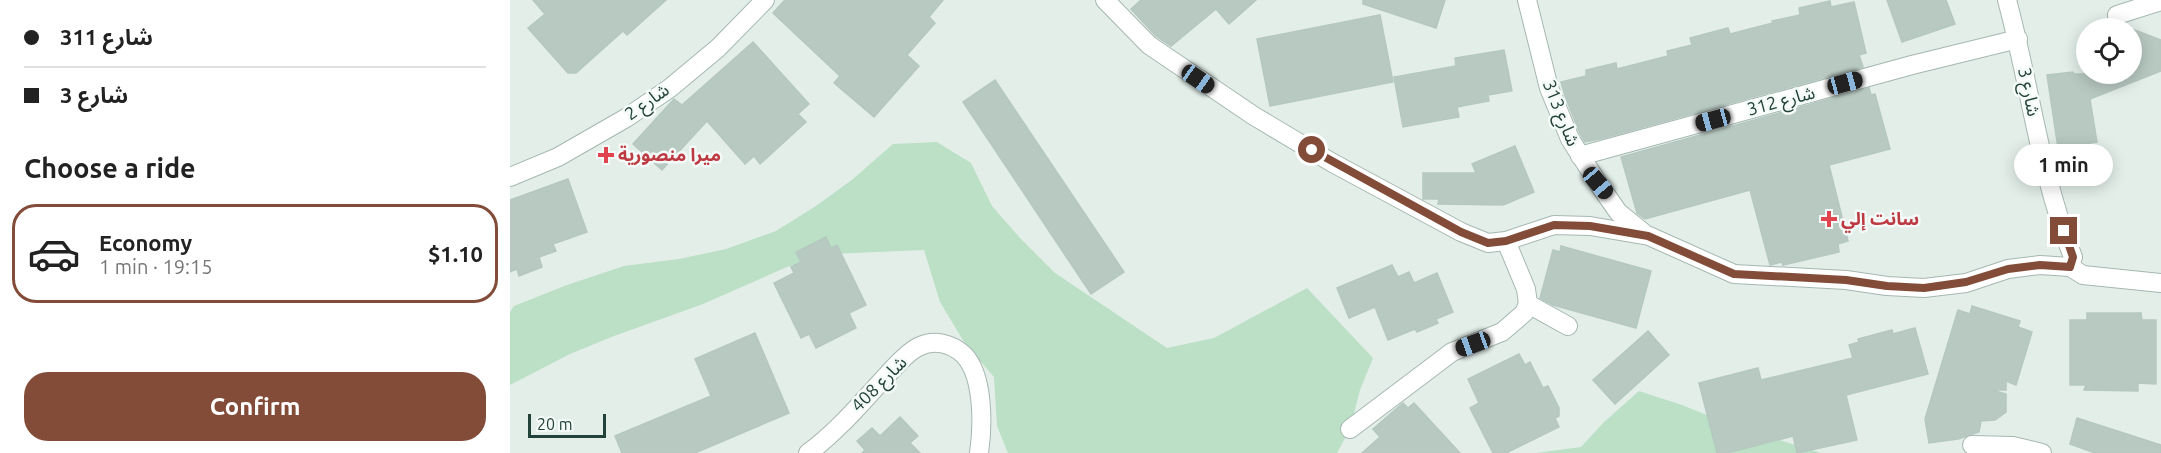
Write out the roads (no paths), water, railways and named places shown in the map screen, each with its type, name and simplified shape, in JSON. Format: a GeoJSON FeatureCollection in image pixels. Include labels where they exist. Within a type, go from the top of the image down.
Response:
{"type":"FeatureCollection","features":[{"type":"Feature","properties":{"kind":"street","name":"شارع 2"},"geometry":{"type":"LineString","coordinates":[[510,177],[558,157],[626,118],[652,100],[718,48],[765,0]]}},
{"type":"Feature","properties":{"kind":"street"},"geometry":{"type":"LineString","coordinates":[[1105,0],[1149,45],[1254,116],[1331,162],[1476,239],[1488,243],[1506,241],[1554,225],[1590,226],[1648,236],[1734,274],[1846,280],[1924,288],[1966,282],[2008,269],[2040,265],[2070,267],[2084,275],[2161,283]]}},
{"type":"Feature","properties":{"kind":"street","name":"شارع 313"},"geometry":{"type":"LineString","coordinates":[[1527,0],[1549,88],[1570,139],[1618,212],[1648,236]]}},
{"type":"Feature","properties":{"kind":"street","name":"شارع 3"},"geometry":{"type":"LineString","coordinates":[[2007,0],[2018,39],[2051,194],[2073,257],[2070,267]]}},
{"type":"Feature","properties":{"kind":"street"},"geometry":{"type":"LineString","coordinates":[[2117,15],[2161,0]]}},
{"type":"Feature","properties":{"kind":"street","name":"شارع 312"},"geometry":{"type":"LineString","coordinates":[[1580,156],[1912,65],[2018,39]]}},
{"type":"Feature","properties":{"kind":"street"},"geometry":{"type":"LineString","coordinates":[[1350,429],[1452,352],[1502,332],[1524,313],[1528,304],[1526,290],[1506,241]]}},
{"type":"Feature","properties":{"kind":"street"},"geometry":{"type":"LineString","coordinates":[[1528,304],[1568,326]]}},
{"type":"Feature","properties":{"kind":"street","name":"شارع 408"},"geometry":{"type":"LineString","coordinates":[[808,453],[825,441],[911,351],[931,343],[946,343],[957,349],[967,358],[972,369],[981,399],[982,421],[979,453]]}},
{"type":"Feature","properties":{"kind":"street"},"geometry":{"type":"LineString","coordinates":[[1972,445],[2013,446],[2043,453]]}},
{"type":"Feature","properties":{"kind":"place","name":"ميرا منصورية"},"geometry":{"type":"Point","coordinates":[606,155]}},
{"type":"Feature","properties":{"kind":"place","name":"سانت إلي"},"geometry":{"type":"Point","coordinates":[1829,219]}}]}
